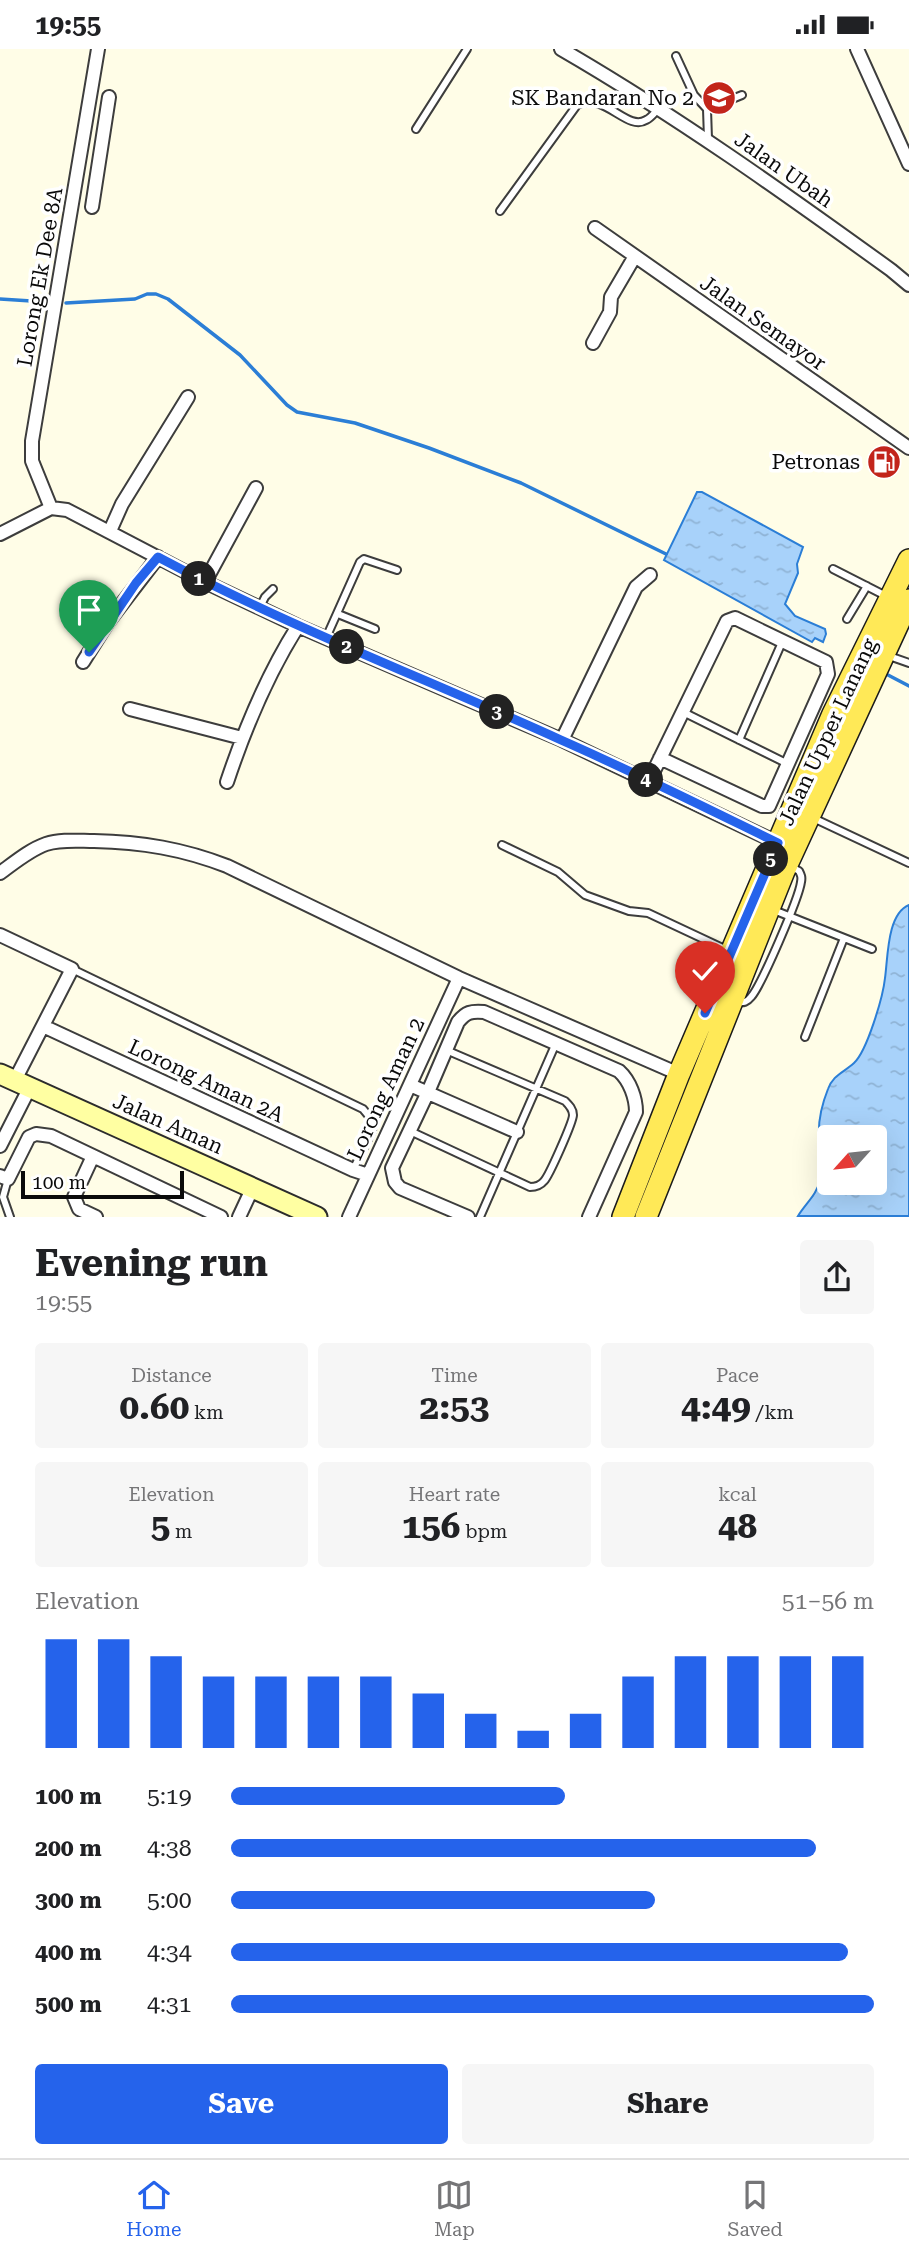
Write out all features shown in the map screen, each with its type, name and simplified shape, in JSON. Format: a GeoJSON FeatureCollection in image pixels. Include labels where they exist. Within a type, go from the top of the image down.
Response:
{"type":"FeatureCollection","features":[{"type":"Feature","properties":{"kind":"main road","name":"Jalan Upper Lanang"},"geometry":{"type":"LineString","coordinates":[[646,1216],[732,1002],[779,913],[788,865],[884,655],[909,560]]}},
{"type":"Feature","properties":{"kind":"main road","name":"Jalan Upper Lanang"},"geometry":{"type":"LineString","coordinates":[[623,1216],[679,1074],[778,843],[823,710],[900,600]]}},
{"type":"Feature","properties":{"kind":"street","name":"Lorong Ek Dee 8A"},"geometry":{"type":"LineString","coordinates":[[51,508],[32,461],[32,441],[98,49]]}},
{"type":"Feature","properties":{"kind":"street","name":"Jalan Ubah"},"geometry":{"type":"LineString","coordinates":[[561,49],[708,141],[854,243],[909,285]]}},
{"type":"Feature","properties":{"kind":"street"},"geometry":{"type":"LineString","coordinates":[[857,49],[909,164]]}},
{"type":"Feature","properties":{"kind":"street"},"geometry":{"type":"LineString","coordinates":[[92,207],[110,97]]}},
{"type":"Feature","properties":{"kind":"street"},"geometry":{"type":"LineString","coordinates":[[88,109],[107,111]]}},
{"type":"Feature","properties":{"kind":"street"},"geometry":{"type":"LineString","coordinates":[[75,190],[94,193]]}},
{"type":"Feature","properties":{"kind":"street","name":"Jalan Semayor"},"geometry":{"type":"LineString","coordinates":[[595,228],[909,448]]}},
{"type":"Feature","properties":{"kind":"street"},"geometry":{"type":"LineString","coordinates":[[593,343],[610,312],[611,297],[635,256]]}},
{"type":"Feature","properties":{"kind":"street"},"geometry":{"type":"LineString","coordinates":[[110,531],[122,504],[188,397]]}},
{"type":"Feature","properties":{"kind":"street"},"geometry":{"type":"LineString","coordinates":[[205,582],[256,488]]}},
{"type":"Feature","properties":{"kind":"street"},"geometry":{"type":"LineString","coordinates":[[0,534],[51,508],[67,510],[205,582],[298,626],[562,740],[778,843]]}},
{"type":"Feature","properties":{"kind":"street"},"geometry":{"type":"LineString","coordinates":[[83,662],[108,622],[158,557]]}},
{"type":"Feature","properties":{"kind":"street"},"geometry":{"type":"LineString","coordinates":[[562,740],[636,587],[650,575]]}},
{"type":"Feature","properties":{"kind":"street"},"geometry":{"type":"LineString","coordinates":[[649,781],[660,758],[729,619],[735,618],[826,662],[828,674],[823,710],[788,764],[771,804],[766,807],[660,758]]}},
{"type":"Feature","properties":{"kind":"street"},"geometry":{"type":"LineString","coordinates":[[228,782],[242,738],[271,674],[298,626]]}},
{"type":"Feature","properties":{"kind":"street"},"geometry":{"type":"LineString","coordinates":[[130,709],[242,738]]}},
{"type":"Feature","properties":{"kind":"street"},"geometry":{"type":"LineString","coordinates":[[0,873],[29,852],[51,843],[127,842],[194,853],[227,866],[459,978],[679,1074]]}},
{"type":"Feature","properties":{"kind":"street"},"geometry":{"type":"LineString","coordinates":[[0,935],[72,969],[15,1080],[0,1146]]}},
{"type":"Feature","properties":{"kind":"street","name":"Lorong Aman 2"},"geometry":{"type":"LineString","coordinates":[[349,1216],[459,978]]}},
{"type":"Feature","properties":{"kind":"street"},"geometry":{"type":"LineString","coordinates":[[468,1216],[400,1188],[395,1182],[392,1168],[458,1022],[472,1011],[484,1012],[556,1043],[619,1071],[625,1077],[636,1102],[636,1112],[589,1216]]}},
{"type":"Feature","properties":{"kind":"street","name":"Lorong Aman 2A"},"geometry":{"type":"LineString","coordinates":[[43,1026],[368,1175]]}},
{"type":"Feature","properties":{"kind":"street"},"geometry":{"type":"LineString","coordinates":[[429,1041],[446,1049]]}},
{"type":"Feature","properties":{"kind":"street","name":"Jalan Aman"},"geometry":{"type":"LineString","coordinates":[[15,1080],[317,1216]]}},
{"type":"Feature","properties":{"kind":"street"},"geometry":{"type":"LineString","coordinates":[[410,1084],[517,1132]]}},
{"type":"Feature","properties":{"kind":"street"},"geometry":{"type":"LineString","coordinates":[[392,1124],[410,1131]]}},
{"type":"Feature","properties":{"kind":"street"},"geometry":{"type":"LineString","coordinates":[[4,1177],[25,1141],[36,1135],[51,1136],[221,1216]]}},
{"type":"Feature","properties":{"kind":"street"},"geometry":{"type":"LineString","coordinates":[[625,1136],[650,1147]]}},
{"type":"Feature","properties":{"kind":"street"},"geometry":{"type":"LineString","coordinates":[[93,1156],[74,1197],[79,1209],[96,1216]]}},
{"type":"Feature","properties":{"kind":"street"},"geometry":{"type":"LineString","coordinates":[[239,1216],[253,1187]]}},
{"type":"Feature","properties":{"kind":"lane"},"geometry":{"type":"LineString","coordinates":[[416,129],[467,49]]}},
{"type":"Feature","properties":{"kind":"lane"},"geometry":{"type":"LineString","coordinates":[[676,56],[694,95],[707,109],[708,141]]}},
{"type":"Feature","properties":{"kind":"lane"},"geometry":{"type":"LineString","coordinates":[[707,109],[743,95]]}},
{"type":"Feature","properties":{"kind":"lane"},"geometry":{"type":"LineString","coordinates":[[500,211],[577,105],[586,100],[596,101],[635,122],[644,122],[659,109]]}},
{"type":"Feature","properties":{"kind":"lane"},"geometry":{"type":"LineString","coordinates":[[326,638],[360,562],[364,559],[397,570]]}},
{"type":"Feature","properties":{"kind":"lane"},"geometry":{"type":"LineString","coordinates":[[833,569],[900,600]]}},
{"type":"Feature","properties":{"kind":"lane"},"geometry":{"type":"LineString","coordinates":[[847,619],[867,586]]}},
{"type":"Feature","properties":{"kind":"lane"},"geometry":{"type":"LineString","coordinates":[[260,607],[273,589]]}},
{"type":"Feature","properties":{"kind":"lane"},"geometry":{"type":"LineString","coordinates":[[338,614],[375,629]]}},
{"type":"Feature","properties":{"kind":"lane"},"geometry":{"type":"LineString","coordinates":[[739,740],[783,640]]}},
{"type":"Feature","properties":{"kind":"lane"},"geometry":{"type":"LineString","coordinates":[[884,655],[909,663]]}},
{"type":"Feature","properties":{"kind":"lane"},"geometry":{"type":"LineString","coordinates":[[683,712],[788,764]]}},
{"type":"Feature","properties":{"kind":"lane"},"geometry":{"type":"LineString","coordinates":[[810,816],[909,863]]}},
{"type":"Feature","properties":{"kind":"lane"},"geometry":{"type":"LineString","coordinates":[[502,845],[558,872],[584,894],[628,911],[655,916],[731,952]]}},
{"type":"Feature","properties":{"kind":"lane"},"geometry":{"type":"LineString","coordinates":[[779,913],[872,949]]}},
{"type":"Feature","properties":{"kind":"lane"},"geometry":{"type":"LineString","coordinates":[[805,1037],[844,938]]}},
{"type":"Feature","properties":{"kind":"lane"},"geometry":{"type":"LineString","coordinates":[[72,969],[363,1109],[373,1121],[372,1131],[353,1170]]}},
{"type":"Feature","properties":{"kind":"lane"},"geometry":{"type":"LineString","coordinates":[[480,1216],[556,1043]]}},
{"type":"Feature","properties":{"kind":"lane"},"geometry":{"type":"LineString","coordinates":[[410,1131],[499,1173],[536,1187],[544,1182],[558,1153],[573,1116],[565,1101],[446,1049]]}},
{"type":"Feature","properties":{"kind":"lane"},"geometry":{"type":"LineString","coordinates":[[4,1177],[3,1197],[10,1216]]}},
{"type":"Feature","properties":{"kind":"water"},"geometry":{"type":"Polygon","coordinates":[[[697,492],[702,492],[803,547],[797,564],[798,573],[785,604],[795,616],[825,629],[823,642],[815,638],[812,642],[664,560],[697,492]]]}},
{"type":"Feature","properties":{"kind":"water"},"geometry":{"type":"Polygon","coordinates":[[[909,905],[909,1216],[798,1216],[817,1188],[817,1195],[887,1195],[887,1125],[819,1125],[830,1084],[859,1057],[869,1036],[884,987],[888,948],[896,917],[909,905]]]}},
{"type":"Feature","properties":{"kind":"waterway"},"geometry":{"type":"LineString","coordinates":[[66,303],[135,299],[147,294],[168,299],[240,355],[287,405],[297,412],[355,423],[521,483],[666,554]]}},
{"type":"Feature","properties":{"kind":"waterway"},"geometry":{"type":"LineString","coordinates":[[0,299],[47,302]]}},
{"type":"Feature","properties":{"kind":"waterway"},"geometry":{"type":"LineString","coordinates":[[888,675],[909,686]]}},
{"type":"Feature","properties":{"kind":"place","name":"SK Bandaran No 2"},"geometry":{"type":"Point","coordinates":[719,98]}},
{"type":"Feature","properties":{"kind":"place","name":"Petronas"},"geometry":{"type":"Point","coordinates":[884,462]}},
{"type":"Feature","properties":{"kind":"route"},"geometry":{"type":"LineString","coordinates":[[89,652],[136,583],[158,557],[298,626],[562,740],[778,843],[705,1013]]}}]}
